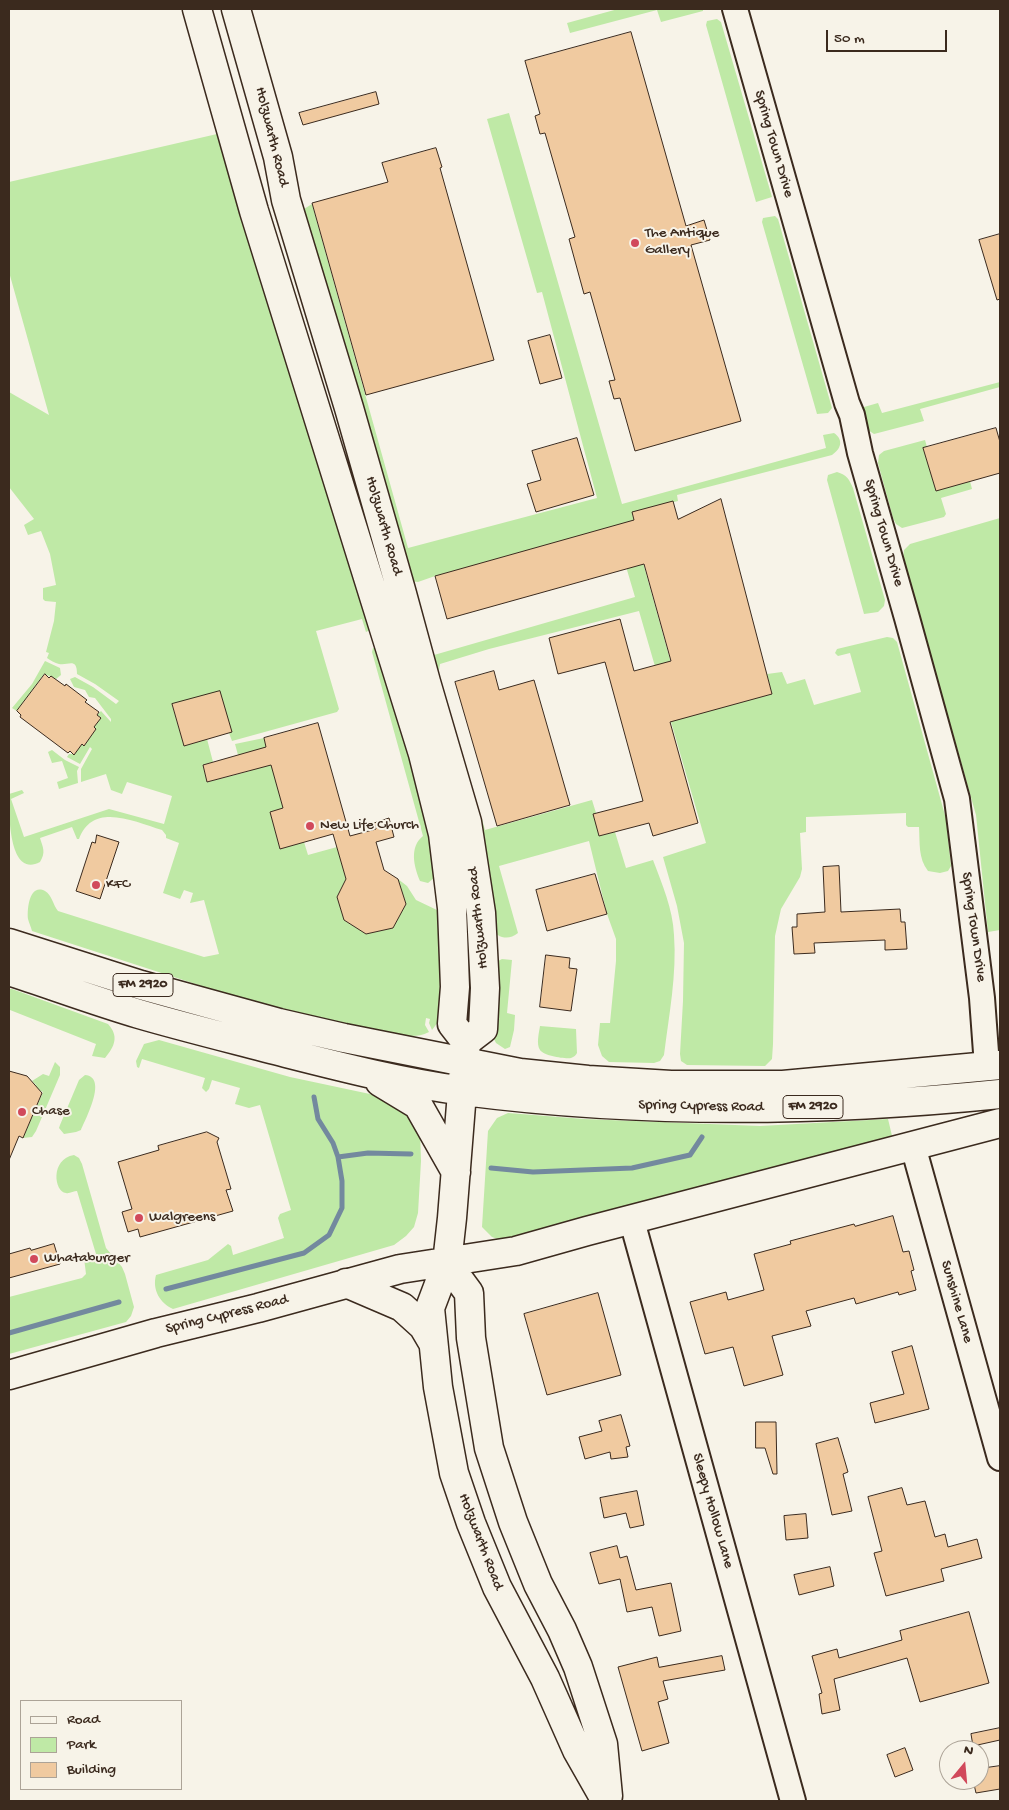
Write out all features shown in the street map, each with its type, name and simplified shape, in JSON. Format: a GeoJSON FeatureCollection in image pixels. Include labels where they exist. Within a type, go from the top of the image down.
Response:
{"type":"FeatureCollection","features":[{"type":"Feature","properties":{"kind":"main road","name":"Holzwarth Road"},"geometry":{"type":"LineString","coordinates":[[197,9],[254,211],[399,633],[467,822],[481,913],[485,988],[483,1029],[465,1052],[447,1263],[430,1308],[438,1387],[454,1473],[496,1587],[545,1678],[577,1750],[607,1801]]}},
{"type":"Feature","properties":{"kind":"main road","name":"Holzwarth Road"},"geometry":{"type":"LineString","coordinates":[[236,9],[278,157],[286,200],[349,408],[399,633]]}},
{"type":"Feature","properties":{"kind":"main road"},"geometry":{"type":"LineString","coordinates":[[254,211],[286,200]]}},
{"type":"Feature","properties":{"kind":"main road","name":"FM 2920"},"geometry":{"type":"LineString","coordinates":[[9,943],[140,985],[279,1023],[344,1038],[465,1052]]}},
{"type":"Feature","properties":{"kind":"main road","name":"FM 2920"},"geometry":{"type":"LineString","coordinates":[[9,971],[136,1013],[366,1073],[462,1091]]}},
{"type":"Feature","properties":{"kind":"main road","name":"Spring Cypress Road"},"geometry":{"type":"LineString","coordinates":[[465,1052],[520,1072],[588,1080],[671,1084],[804,1084],[994,1065]]}},
{"type":"Feature","properties":{"kind":"main road"},"geometry":{"type":"LineString","coordinates":[[857,1104],[874,1091],[970,1083],[994,1065]]}},
{"type":"Feature","properties":{"kind":"main road"},"geometry":{"type":"LineString","coordinates":[[366,1073],[418,1105],[456,1172]]}},
{"type":"Feature","properties":{"kind":"main road","name":"Spring Cypress Road"},"geometry":{"type":"LineString","coordinates":[[462,1091],[625,1106],[747,1109],[857,1104],[1000,1094]]}},
{"type":"Feature","properties":{"kind":"main road","name":"Spring Cypress Road"},"geometry":{"type":"LineString","coordinates":[[9,1375],[156,1333],[258,1308],[400,1269],[516,1252],[587,1231],[632,1221],[1000,1123]]}},
{"type":"Feature","properties":{"kind":"main road","name":"Holzwarth Road"},"geometry":{"type":"LineString","coordinates":[[447,1263],[469,1293],[471,1338],[489,1448],[513,1522],[535,1575],[578,1667],[603,1744],[607,1801]]}},
{"type":"Feature","properties":{"kind":"main road"},"geometry":{"type":"LineString","coordinates":[[346,1283],[402,1307],[423,1326],[433,1343]]}},
{"type":"Feature","properties":{"kind":"street","name":"Spring Town Drive"},"geometry":{"type":"LineString","coordinates":[[735,9],[844,393],[852,415],[860,453],[957,799],[982,998],[994,1065]]}},
{"type":"Feature","properties":{"kind":"street","name":"Sunshine Lane"},"geometry":{"type":"LineString","coordinates":[[913,1146],[1000,1458]]}},
{"type":"Feature","properties":{"kind":"street","name":"Sleepy Hollow Lane"},"geometry":{"type":"LineString","coordinates":[[632,1221],[793,1801]]}},
{"type":"Feature","properties":{"kind":"green space"},"geometry":{"type":"Polygon","coordinates":[[[618,9],[703,9],[703,11],[661,22],[657,10],[570,33],[567,23],[618,9]]]}},
{"type":"Feature","properties":{"kind":"green space"},"geometry":{"type":"Polygon","coordinates":[[[717,19],[721,22],[772,197],[756,202],[706,25],[707,21],[717,19]]]}},
{"type":"Feature","properties":{"kind":"green space"},"geometry":{"type":"Polygon","coordinates":[[[509,113],[622,504],[826,448],[823,435],[834,433],[840,441],[838,450],[832,455],[677,495],[678,501],[632,513],[640,539],[637,541],[686,717],[772,694],[767,674],[782,672],[787,684],[805,679],[814,705],[861,692],[850,653],[838,656],[835,653],[837,649],[887,637],[893,638],[897,642],[946,819],[951,866],[948,871],[940,873],[928,871],[925,866],[920,850],[919,827],[908,827],[906,825],[906,813],[806,817],[806,832],[800,833],[802,869],[800,877],[781,909],[775,936],[772,1059],[765,1066],[687,1065],[681,1061],[684,943],[677,906],[663,857],[706,843],[639,611],[489,649],[440,664],[439,670],[434,670],[429,659],[434,655],[635,597],[614,526],[418,582],[410,581],[303,213],[304,209],[312,204],[408,548],[597,498],[542,292],[537,293],[487,119],[509,113]]]}},
{"type":"Feature","properties":{"kind":"green space"},"geometry":{"type":"Polygon","coordinates":[[[217,134],[247,237],[300,388],[370,630],[366,632],[362,619],[316,631],[339,709],[337,712],[232,741],[229,733],[231,732],[172,705],[184,746],[207,739],[213,762],[203,765],[207,782],[250,771],[246,753],[238,755],[235,744],[264,738],[283,808],[270,812],[280,849],[304,842],[308,855],[337,847],[346,879],[337,897],[344,920],[366,934],[393,928],[406,904],[398,879],[407,886],[416,900],[439,911],[441,988],[438,1022],[432,1030],[429,1023],[430,1019],[426,1018],[425,1025],[429,1032],[416,1036],[393,1034],[296,1012],[214,990],[32,931],[28,919],[32,894],[40,890],[45,891],[49,895],[58,911],[204,957],[219,954],[204,900],[190,903],[193,893],[184,890],[180,899],[163,893],[179,843],[166,838],[162,830],[128,819],[104,817],[94,820],[85,827],[79,839],[77,839],[72,827],[40,838],[43,850],[42,859],[40,862],[29,865],[22,861],[16,852],[10,827],[9,802],[9,794],[22,790],[24,793],[11,799],[24,837],[109,809],[164,824],[172,796],[127,782],[122,794],[111,790],[106,774],[81,782],[81,769],[92,749],[90,747],[80,764],[67,757],[69,754],[74,754],[82,744],[84,745],[96,729],[94,727],[100,718],[97,715],[101,711],[111,722],[111,719],[95,698],[89,697],[85,690],[74,687],[70,679],[75,677],[93,687],[116,704],[119,701],[77,674],[74,664],[59,664],[47,658],[49,653],[46,652],[54,621],[56,602],[43,599],[43,588],[56,585],[50,554],[41,531],[28,535],[24,525],[34,519],[9,487],[9,392],[49,415],[9,272],[9,182],[217,134]]]}},
{"type":"Feature","properties":{"kind":"green space"},"geometry":{"type":"Polygon","coordinates":[[[775,216],[778,219],[832,408],[828,413],[817,414],[762,222],[763,218],[775,216]]]}},
{"type":"Feature","properties":{"kind":"green space"},"geometry":{"type":"Polygon","coordinates":[[[1000,382],[1000,387],[920,409],[924,421],[874,434],[868,430],[862,410],[864,407],[878,403],[882,413],[1000,382]]]}},
{"type":"Feature","properties":{"kind":"green space"},"geometry":{"type":"Polygon","coordinates":[[[925,440],[927,447],[923,448],[936,491],[970,481],[972,489],[941,498],[946,514],[944,517],[902,528],[896,524],[893,518],[878,463],[879,455],[884,451],[925,440]]]}},
{"type":"Feature","properties":{"kind":"green space"},"geometry":{"type":"Polygon","coordinates":[[[837,472],[847,478],[853,488],[885,600],[884,606],[878,612],[864,614],[827,480],[828,475],[837,472]]]}},
{"type":"Feature","properties":{"kind":"green space"},"geometry":{"type":"Polygon","coordinates":[[[1000,518],[1000,930],[988,932],[976,815],[903,557],[904,550],[910,544],[1000,518]]]}},
{"type":"Feature","properties":{"kind":"green space"},"geometry":{"type":"Polygon","coordinates":[[[373,648],[381,651],[429,827],[436,873],[434,878],[428,883],[420,881],[416,870],[414,851],[423,836],[372,652],[373,648]]]}},
{"type":"Feature","properties":{"kind":"green space"},"geometry":{"type":"Polygon","coordinates":[[[45,661],[60,668],[61,675],[56,679],[44,674],[17,711],[12,708],[32,684],[45,661]]]}},
{"type":"Feature","properties":{"kind":"green space"},"geometry":{"type":"Polygon","coordinates":[[[52,750],[65,760],[79,767],[77,771],[78,783],[59,789],[57,782],[68,778],[62,761],[52,763],[48,752],[52,750]]]}},
{"type":"Feature","properties":{"kind":"green space"},"geometry":{"type":"Polygon","coordinates":[[[592,800],[599,836],[615,832],[626,868],[653,860],[672,916],[675,950],[672,995],[664,1055],[660,1061],[654,1063],[609,1062],[602,1056],[598,1045],[600,1023],[610,1023],[616,961],[616,939],[607,914],[589,841],[499,866],[518,933],[507,938],[496,934],[490,928],[478,821],[482,819],[485,830],[592,800]]]}},
{"type":"Feature","properties":{"kind":"green space"},"geometry":{"type":"Polygon","coordinates":[[[502,959],[512,960],[507,1013],[515,1015],[510,1047],[505,1049],[496,1043],[492,1035],[494,963],[502,959]]]}},
{"type":"Feature","properties":{"kind":"green space"},"geometry":{"type":"Polygon","coordinates":[[[9,989],[108,1024],[115,1037],[111,1049],[105,1058],[92,1056],[96,1044],[9,1011],[9,989]]]}},
{"type":"Feature","properties":{"kind":"green space"},"geometry":{"type":"Polygon","coordinates":[[[540,1026],[576,1029],[577,1053],[574,1057],[564,1058],[542,1052],[538,1045],[540,1026]]]}},
{"type":"Feature","properties":{"kind":"green space"},"geometry":{"type":"Polygon","coordinates":[[[159,1040],[290,1077],[384,1097],[405,1107],[420,1129],[421,1161],[418,1213],[414,1227],[394,1245],[173,1309],[168,1306],[161,1300],[156,1291],[156,1275],[208,1260],[228,1244],[231,1246],[233,1255],[284,1238],[278,1218],[280,1214],[291,1210],[260,1105],[249,1108],[235,1104],[240,1088],[212,1080],[206,1092],[202,1088],[205,1078],[142,1059],[139,1068],[137,1067],[136,1061],[144,1044],[159,1040]]]}},
{"type":"Feature","properties":{"kind":"green space"},"geometry":{"type":"Polygon","coordinates":[[[55,1062],[60,1067],[60,1075],[36,1131],[32,1137],[23,1138],[43,1092],[35,1088],[36,1085],[32,1081],[43,1074],[49,1076],[55,1062]]]}},
{"type":"Feature","properties":{"kind":"green space"},"geometry":{"type":"Polygon","coordinates":[[[85,1075],[92,1077],[95,1083],[94,1099],[91,1108],[81,1130],[64,1134],[59,1128],[60,1125],[79,1080],[85,1075]]]}},
{"type":"Feature","properties":{"kind":"green space"},"geometry":{"type":"Polygon","coordinates":[[[508,1113],[584,1119],[760,1126],[888,1119],[893,1140],[503,1241],[492,1237],[482,1227],[488,1131],[497,1118],[508,1113]]]}},
{"type":"Feature","properties":{"kind":"green space"},"geometry":{"type":"Polygon","coordinates":[[[74,1155],[79,1158],[82,1164],[106,1248],[122,1267],[134,1307],[131,1316],[126,1322],[9,1354],[9,1297],[82,1278],[86,1274],[84,1258],[96,1254],[77,1191],[67,1193],[62,1191],[57,1182],[56,1175],[61,1162],[74,1155]]]}},
{"type":"Feature","properties":{"kind":"building","name":"The Antique Gallery"},"geometry":{"type":"Polygon","coordinates":[[[631,32],[686,226],[704,220],[710,240],[691,245],[741,421],[635,451],[620,398],[614,399],[609,381],[615,380],[590,292],[584,294],[569,239],[575,237],[545,133],[540,134],[535,116],[540,114],[525,61],[631,32]]]}},
{"type":"Feature","properties":{"kind":"building"},"geometry":{"type":"Polygon","coordinates":[[[376,92],[379,104],[303,125],[299,113],[376,92]]]}},
{"type":"Feature","properties":{"kind":"building"},"geometry":{"type":"Polygon","coordinates":[[[436,148],[494,360],[366,395],[312,203],[388,182],[382,163],[436,148]]]}},
{"type":"Feature","properties":{"kind":"building"},"geometry":{"type":"Polygon","coordinates":[[[1000,234],[1000,299],[997,300],[979,240],[1000,234]]]}},
{"type":"Feature","properties":{"kind":"building"},"geometry":{"type":"Polygon","coordinates":[[[550,335],[562,378],[540,384],[528,341],[550,335]]]}},
{"type":"Feature","properties":{"kind":"building"},"geometry":{"type":"Polygon","coordinates":[[[996,428],[1000,442],[1000,473],[936,491],[923,448],[996,428]]]}},
{"type":"Feature","properties":{"kind":"building"},"geometry":{"type":"Polygon","coordinates":[[[577,438],[594,495],[536,512],[527,484],[541,480],[532,451],[577,438]]]}},
{"type":"Feature","properties":{"kind":"building"},"geometry":{"type":"Polygon","coordinates":[[[721,499],[772,694],[670,722],[698,823],[653,836],[649,823],[599,836],[593,814],[643,801],[605,662],[558,674],[549,638],[620,619],[634,671],[671,661],[644,564],[447,619],[435,576],[634,520],[632,512],[673,501],[678,519],[721,499]]]}},
{"type":"Feature","properties":{"kind":"building"},"geometry":{"type":"Polygon","coordinates":[[[494,671],[499,690],[534,680],[570,805],[497,826],[455,682],[494,671]]]}},
{"type":"Feature","properties":{"kind":"building"},"geometry":{"type":"Polygon","coordinates":[[[45,674],[65,686],[66,684],[99,712],[97,715],[101,718],[94,727],[96,729],[84,746],[82,744],[74,755],[70,751],[68,753],[20,717],[21,715],[17,711],[45,674]]]}},
{"type":"Feature","properties":{"kind":"building"},"geometry":{"type":"Polygon","coordinates":[[[220,691],[232,732],[184,746],[172,704],[220,691]]]}},
{"type":"Feature","properties":{"kind":"building","name":"New Life Church"},"geometry":{"type":"Polygon","coordinates":[[[318,723],[350,836],[376,829],[374,823],[389,818],[394,837],[376,842],[384,870],[398,879],[406,904],[393,928],[366,934],[344,920],[337,897],[346,879],[333,834],[280,849],[270,812],[283,808],[271,765],[207,782],[203,765],[266,747],[264,738],[318,723]]]}},
{"type":"Feature","properties":{"kind":"building"},"geometry":{"type":"Polygon","coordinates":[[[97,835],[119,842],[100,899],[76,891],[92,842],[95,843],[97,835]]]}},
{"type":"Feature","properties":{"kind":"building"},"geometry":{"type":"Polygon","coordinates":[[[839,866],[841,912],[900,909],[901,922],[905,922],[907,949],[885,950],[885,940],[814,943],[815,953],[794,954],[792,927],[797,927],[797,914],[825,912],[823,867],[839,866]]]}},
{"type":"Feature","properties":{"kind":"building"},"geometry":{"type":"Polygon","coordinates":[[[595,874],[607,914],[547,931],[536,890],[595,874]]]}},
{"type":"Feature","properties":{"kind":"building"},"geometry":{"type":"Polygon","coordinates":[[[546,955],[570,958],[569,968],[577,969],[571,1011],[540,1007],[546,955]]]}},
{"type":"Feature","properties":{"kind":"building","name":"Chase"},"geometry":{"type":"Polygon","coordinates":[[[9,1071],[27,1076],[42,1093],[23,1138],[19,1136],[9,1160],[9,1071]]]}},
{"type":"Feature","properties":{"kind":"building","name":"Walgreens"},"geometry":{"type":"Polygon","coordinates":[[[207,1132],[219,1138],[217,1142],[231,1189],[226,1190],[233,1211],[140,1237],[138,1229],[128,1232],[122,1212],[132,1209],[118,1162],[159,1150],[158,1146],[207,1132]]]}},
{"type":"Feature","properties":{"kind":"building"},"geometry":{"type":"Polygon","coordinates":[[[893,1216],[903,1252],[909,1251],[914,1270],[911,1271],[916,1290],[899,1295],[898,1292],[856,1304],[854,1298],[806,1311],[811,1326],[772,1336],[783,1375],[744,1386],[733,1347],[705,1354],[690,1302],[726,1292],[728,1300],[764,1290],[754,1254],[791,1244],[790,1241],[893,1216]]]}},
{"type":"Feature","properties":{"kind":"building","name":"Whataburger"},"geometry":{"type":"Polygon","coordinates":[[[54,1244],[60,1264],[9,1278],[9,1254],[54,1244]]]}},
{"type":"Feature","properties":{"kind":"building"},"geometry":{"type":"Polygon","coordinates":[[[598,1293],[621,1375],[547,1395],[524,1314],[598,1293]]]}},
{"type":"Feature","properties":{"kind":"building"},"geometry":{"type":"Polygon","coordinates":[[[912,1346],[929,1409],[875,1423],[870,1403],[904,1394],[892,1352],[912,1346]]]}},
{"type":"Feature","properties":{"kind":"building"},"geometry":{"type":"Polygon","coordinates":[[[621,1415],[630,1446],[626,1447],[628,1457],[611,1459],[610,1452],[585,1459],[579,1437],[602,1431],[599,1421],[621,1415]]]}},
{"type":"Feature","properties":{"kind":"building"},"geometry":{"type":"Polygon","coordinates":[[[756,1422],[776,1422],[777,1474],[773,1474],[765,1448],[756,1448],[756,1422]]]}},
{"type":"Feature","properties":{"kind":"building"},"geometry":{"type":"Polygon","coordinates":[[[838,1438],[848,1472],[843,1474],[852,1511],[832,1515],[816,1444],[838,1438]]]}},
{"type":"Feature","properties":{"kind":"building"},"geometry":{"type":"Polygon","coordinates":[[[902,1488],[907,1505],[925,1501],[935,1537],[945,1534],[948,1547],[977,1539],[982,1558],[941,1569],[944,1581],[886,1596],[874,1553],[882,1551],[868,1497],[902,1488]]]}},
{"type":"Feature","properties":{"kind":"building"},"geometry":{"type":"Polygon","coordinates":[[[637,1491],[644,1525],[630,1528],[626,1513],[604,1518],[600,1498],[637,1491]]]}},
{"type":"Feature","properties":{"kind":"building"},"geometry":{"type":"Polygon","coordinates":[[[806,1514],[808,1538],[786,1540],[784,1516],[806,1514]]]}},
{"type":"Feature","properties":{"kind":"building"},"geometry":{"type":"Polygon","coordinates":[[[617,1546],[620,1558],[627,1556],[636,1590],[671,1583],[681,1631],[659,1636],[652,1607],[627,1612],[620,1579],[599,1584],[590,1553],[617,1546]]]}},
{"type":"Feature","properties":{"kind":"building"},"geometry":{"type":"Polygon","coordinates":[[[830,1567],[834,1586],[799,1595],[794,1575],[830,1567]]]}},
{"type":"Feature","properties":{"kind":"building"},"geometry":{"type":"Polygon","coordinates":[[[969,1612],[989,1683],[920,1702],[907,1658],[834,1679],[840,1710],[822,1714],[819,1694],[822,1693],[812,1656],[837,1649],[839,1658],[902,1640],[900,1631],[969,1612]]]}},
{"type":"Feature","properties":{"kind":"building"},"geometry":{"type":"Polygon","coordinates":[[[722,1656],[725,1670],[663,1681],[668,1699],[658,1702],[669,1743],[642,1751],[618,1667],[657,1657],[659,1667],[722,1656]]]}},
{"type":"Feature","properties":{"kind":"building"},"geometry":{"type":"Polygon","coordinates":[[[1000,1728],[1000,1740],[989,1742],[989,1740],[972,1740],[971,1734],[1000,1728]]]}},
{"type":"Feature","properties":{"kind":"building"},"geometry":{"type":"Polygon","coordinates":[[[905,1748],[913,1770],[895,1777],[887,1755],[905,1748]]]}},
{"type":"Feature","properties":{"kind":"building"},"geometry":{"type":"Polygon","coordinates":[[[1000,1766],[1000,1789],[976,1793],[975,1790],[989,1790],[989,1768],[1000,1766]]]}},
{"type":"Feature","properties":{"kind":"waterway"},"geometry":{"type":"LineString","coordinates":[[166,1289],[304,1253],[329,1235],[342,1208],[342,1181],[338,1157],[333,1143],[318,1119],[314,1097]]}},
{"type":"Feature","properties":{"kind":"waterway"},"geometry":{"type":"LineString","coordinates":[[491,1168],[533,1172],[632,1168],[690,1155],[702,1137]]}},
{"type":"Feature","properties":{"kind":"waterway"},"geometry":{"type":"LineString","coordinates":[[338,1157],[368,1153],[411,1154]]}},
{"type":"Feature","properties":{"kind":"waterway"},"geometry":{"type":"LineString","coordinates":[[9,1333],[119,1302]]}},
{"type":"Feature","properties":{"kind":"place","name":"The Antique Gallery"},"geometry":{"type":"Point","coordinates":[635,243]}},
{"type":"Feature","properties":{"kind":"place","name":"New Life Church"},"geometry":{"type":"Point","coordinates":[310,826]}},
{"type":"Feature","properties":{"kind":"place","name":"KFC"},"geometry":{"type":"Point","coordinates":[96,885]}},
{"type":"Feature","properties":{"kind":"place","name":"Chase"},"geometry":{"type":"Point","coordinates":[22,1112]}},
{"type":"Feature","properties":{"kind":"place","name":"Walgreens"},"geometry":{"type":"Point","coordinates":[139,1218]}},
{"type":"Feature","properties":{"kind":"place","name":"Whataburger"},"geometry":{"type":"Point","coordinates":[34,1259]}}]}
